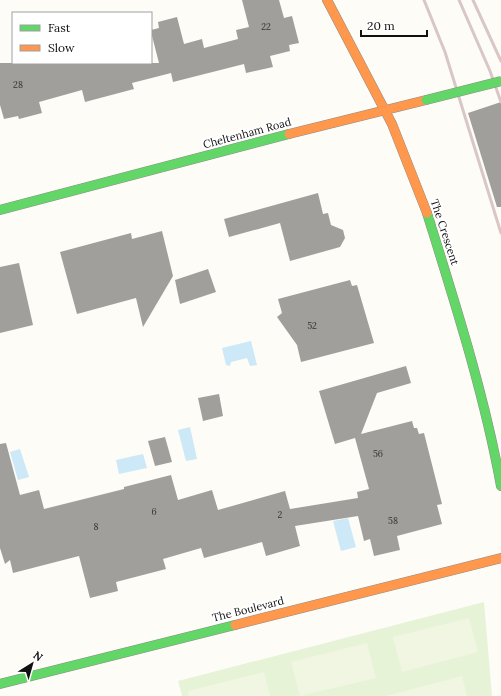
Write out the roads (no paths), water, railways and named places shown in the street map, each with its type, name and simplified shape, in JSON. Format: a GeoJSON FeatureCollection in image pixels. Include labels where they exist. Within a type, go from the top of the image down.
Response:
{"type":"FeatureCollection","features":[{"type":"Feature","properties":{"kind":"street","name":"The Crescent"},"geometry":{"type":"LineString","coordinates":[[327,0],[400,142],[427,212],[471,356],[491,432],[501,486]]}},
{"type":"Feature","properties":{"kind":"street","name":"Cheltenham Road"},"geometry":{"type":"LineString","coordinates":[[0,210],[501,81]]}},
{"type":"Feature","properties":{"kind":"street","name":"The Boulevard"},"geometry":{"type":"LineString","coordinates":[[0,684],[501,558]]}},
{"type":"Feature","properties":{"kind":"water"},"geometry":{"type":"Polygon","coordinates":[[[251,341],[257,365],[250,366],[247,358],[231,362],[230,366],[226,365],[222,348],[251,341]]]}},
{"type":"Feature","properties":{"kind":"water"},"geometry":{"type":"Polygon","coordinates":[[[190,427],[197,459],[186,461],[178,430],[190,427]]]}},
{"type":"Feature","properties":{"kind":"water"},"geometry":{"type":"Polygon","coordinates":[[[20,449],[29,477],[18,480],[10,452],[20,449]]]}},
{"type":"Feature","properties":{"kind":"water"},"geometry":{"type":"Polygon","coordinates":[[[143,454],[147,468],[119,474],[116,460],[143,454]]]}},
{"type":"Feature","properties":{"kind":"water"},"geometry":{"type":"Polygon","coordinates":[[[348,518],[356,547],[341,551],[333,521],[348,518]]]}},
{"type":"Feature","properties":{"kind":"railway"},"geometry":{"type":"LineString","coordinates":[[424,0],[445,52],[501,233]]}},
{"type":"Feature","properties":{"kind":"railway"},"geometry":{"type":"LineString","coordinates":[[459,0],[490,71],[501,102]]}},
{"type":"Feature","properties":{"kind":"railway"},"geometry":{"type":"LineString","coordinates":[[473,0],[501,61]]}}]}
